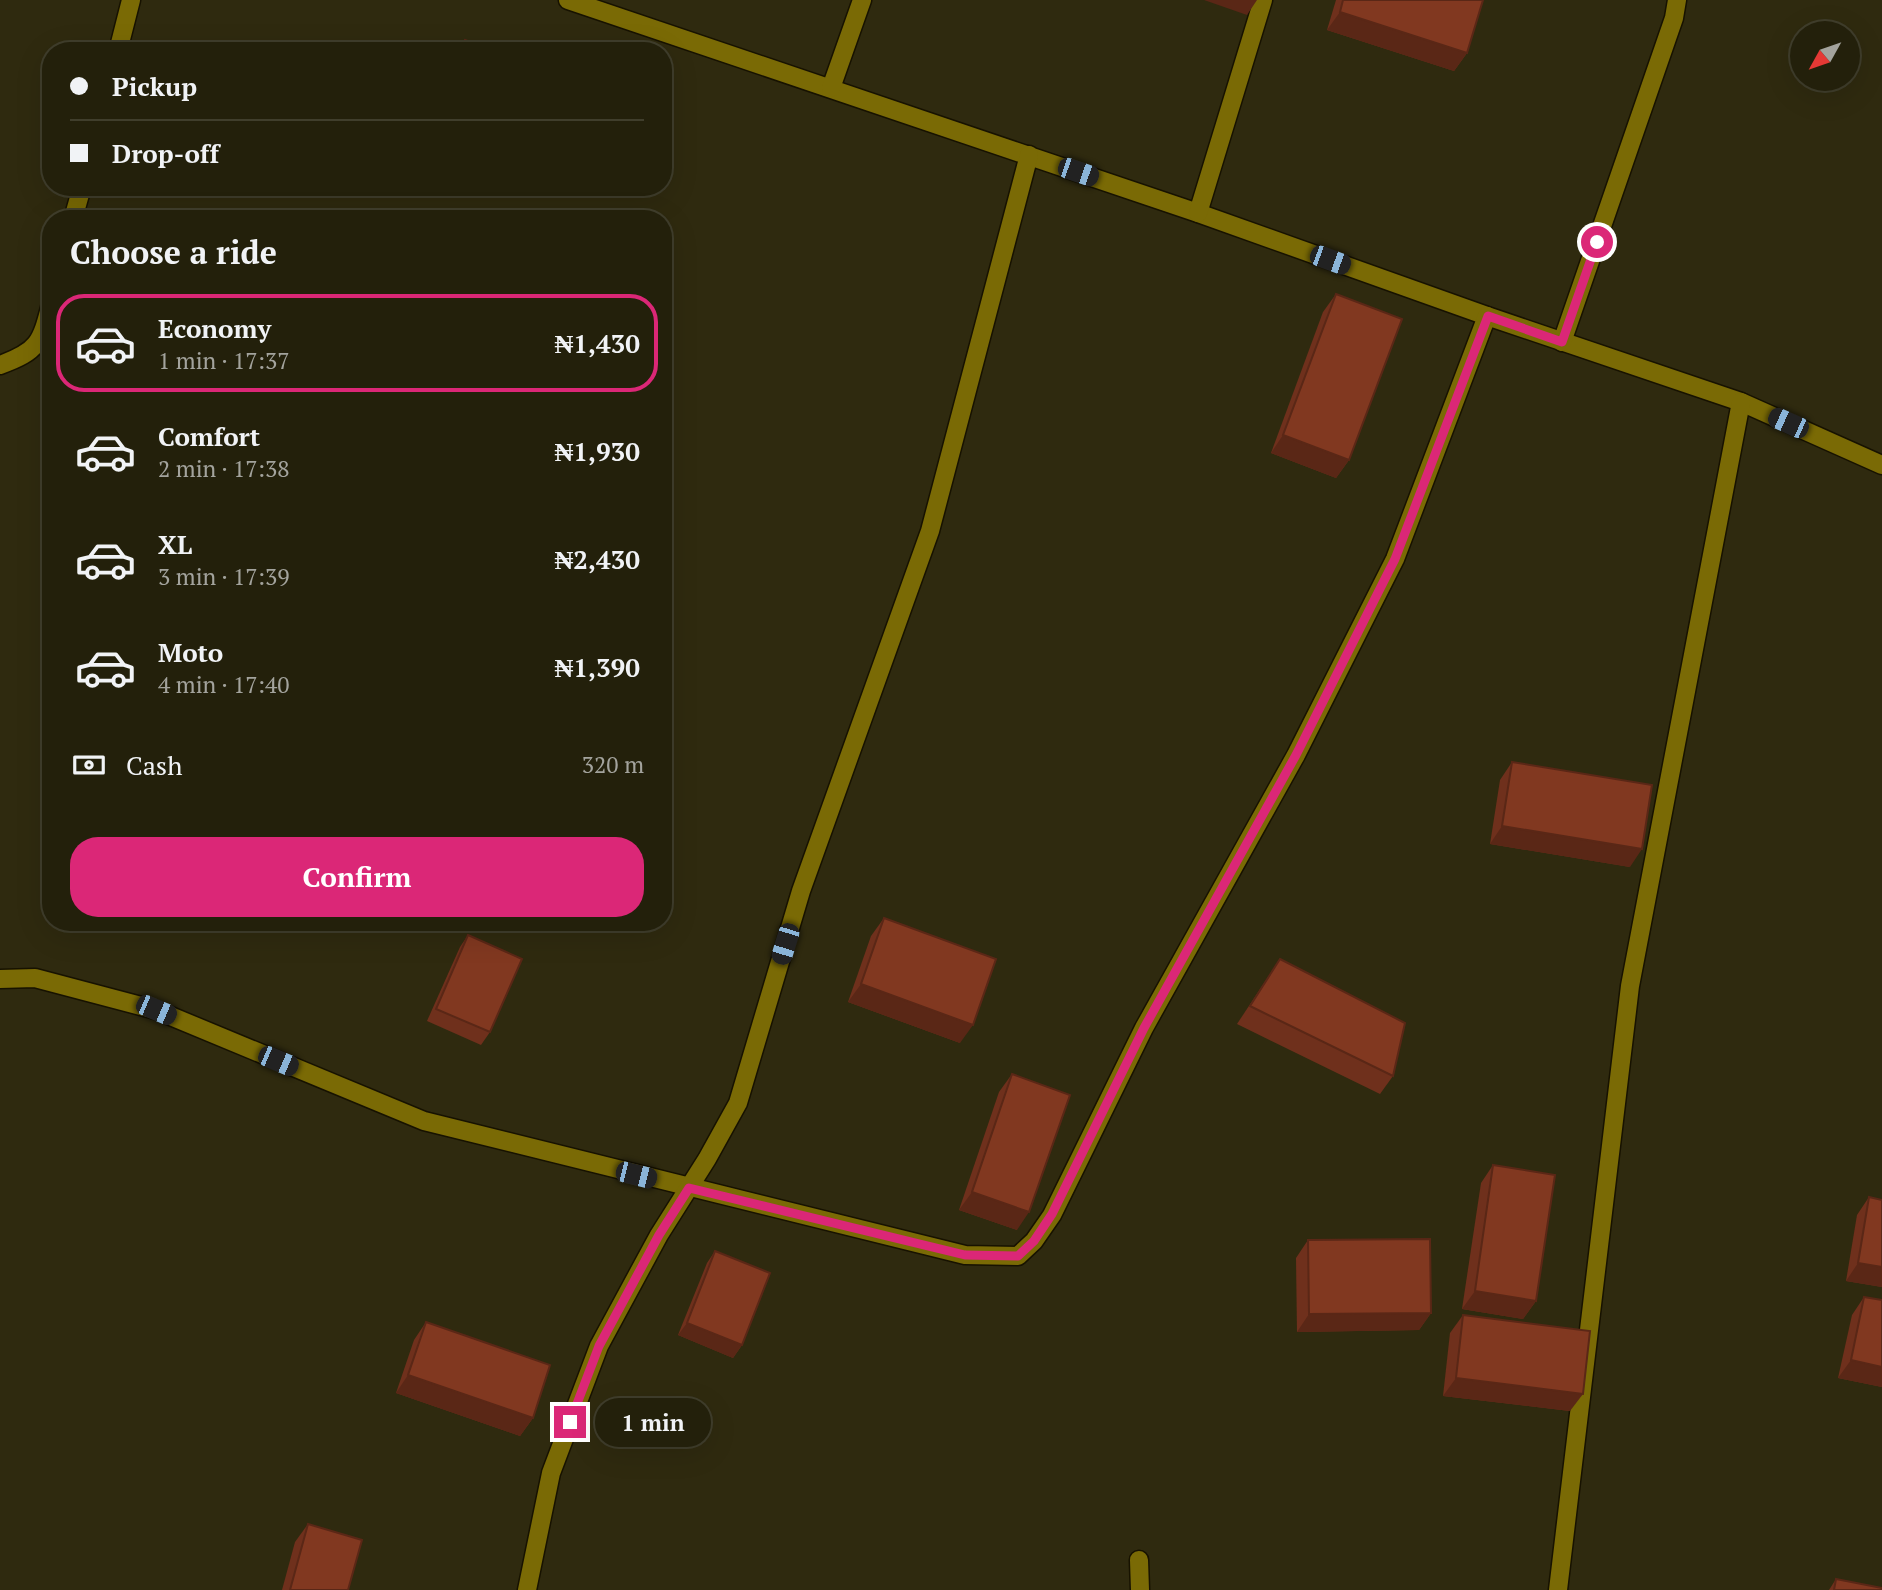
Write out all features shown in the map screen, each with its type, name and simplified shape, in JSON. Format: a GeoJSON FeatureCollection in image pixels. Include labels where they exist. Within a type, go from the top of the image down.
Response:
{"type":"FeatureCollection","features":[{"type":"Feature","properties":{"kind":"street"},"geometry":{"type":"LineString","coordinates":[[120,42],[131,0]]}},
{"type":"Feature","properties":{"kind":"street"},"geometry":{"type":"LineString","coordinates":[[568,0],[1029,155],[1741,402],[1882,465]]}},
{"type":"Feature","properties":{"kind":"street"},"geometry":{"type":"LineString","coordinates":[[831,88],[862,0]]}},
{"type":"Feature","properties":{"kind":"street"},"geometry":{"type":"LineString","coordinates":[[1198,213],[1263,0]]}},
{"type":"Feature","properties":{"kind":"street"},"geometry":{"type":"LineString","coordinates":[[1562,342],[1674,18],[1676,0]]}},
{"type":"Feature","properties":{"kind":"street"},"geometry":{"type":"LineString","coordinates":[[527,1590],[551,1473],[599,1346],[659,1235],[738,1103],[801,891],[930,531],[1029,155]]}},
{"type":"Feature","properties":{"kind":"street"},"geometry":{"type":"LineString","coordinates":[[0,979],[35,978],[156,1010],[424,1121],[965,1255],[1018,1256],[1034,1241],[1052,1214],[1144,1028],[1296,755],[1395,559],[1488,316]]}},
{"type":"Feature","properties":{"kind":"street"},"geometry":{"type":"LineString","coordinates":[[0,365],[23,357],[42,336]]}},
{"type":"Feature","properties":{"kind":"street"},"geometry":{"type":"LineString","coordinates":[[1558,1590],[1630,986],[1741,402]]}},
{"type":"Feature","properties":{"kind":"street"},"geometry":{"type":"LineString","coordinates":[[1139,1560],[1140,1590]]}},
{"type":"Feature","properties":{"kind":"building"},"geometry":{"type":"Polygon","coordinates":[[[1343,0],[1483,0],[1467,53],[1340,12],[1343,0]]]}},
{"type":"Feature","properties":{"kind":"building"},"geometry":{"type":"Polygon","coordinates":[[[1336,294],[1402,319],[1349,460],[1283,435],[1336,294]]]}},
{"type":"Feature","properties":{"kind":"building"},"geometry":{"type":"Polygon","coordinates":[[[1512,762],[1652,785],[1642,849],[1502,826],[1512,762]]]}},
{"type":"Feature","properties":{"kind":"building"},"geometry":{"type":"Polygon","coordinates":[[[884,918],[996,959],[973,1025],[861,984],[884,918]]]}},
{"type":"Feature","properties":{"kind":"building"},"geometry":{"type":"Polygon","coordinates":[[[468,935],[522,959],[490,1032],[436,1009],[468,935]]]}},
{"type":"Feature","properties":{"kind":"building"},"geometry":{"type":"Polygon","coordinates":[[[1280,959],[1405,1023],[1393,1076],[1250,1006],[1280,959]]]}},
{"type":"Feature","properties":{"kind":"building"},"geometry":{"type":"Polygon","coordinates":[[[1012,1074],[1070,1095],[1029,1212],[972,1192],[1012,1074]]]}},
{"type":"Feature","properties":{"kind":"building"},"geometry":{"type":"Polygon","coordinates":[[[1493,1165],[1555,1175],[1536,1301],[1475,1291],[1493,1165]]]}},
{"type":"Feature","properties":{"kind":"building"},"geometry":{"type":"Polygon","coordinates":[[[1869,1197],[1882,1200],[1882,1267],[1858,1263],[1869,1197]]]}},
{"type":"Feature","properties":{"kind":"building"},"geometry":{"type":"Polygon","coordinates":[[[1430,1239],[1431,1313],[1309,1314],[1308,1240],[1430,1239]]]}},
{"type":"Feature","properties":{"kind":"building"},"geometry":{"type":"Polygon","coordinates":[[[715,1251],[770,1273],[742,1345],[687,1323],[715,1251]]]}},
{"type":"Feature","properties":{"kind":"building"},"geometry":{"type":"Polygon","coordinates":[[[1864,1297],[1882,1300],[1882,1367],[1851,1360],[1864,1297]]]}},
{"type":"Feature","properties":{"kind":"building"},"geometry":{"type":"Polygon","coordinates":[[[1463,1315],[1590,1331],[1583,1394],[1456,1378],[1463,1315]]]}},
{"type":"Feature","properties":{"kind":"building"},"geometry":{"type":"Polygon","coordinates":[[[426,1322],[550,1365],[533,1418],[408,1375],[426,1322]]]}},
{"type":"Feature","properties":{"kind":"building"},"geometry":{"type":"Polygon","coordinates":[[[308,1524],[362,1540],[348,1590],[290,1590],[308,1524]]]}},
{"type":"Feature","properties":{"kind":"building"},"geometry":{"type":"Polygon","coordinates":[[[1836,1579],[1882,1588],[1882,1590],[1834,1590],[1836,1579]]]}},
{"type":"Feature","properties":{"kind":"route"},"geometry":{"type":"LineString","coordinates":[[570,1422],[599,1346],[659,1235],[689,1188],[965,1255],[1018,1256],[1034,1241],[1052,1214],[1144,1028],[1296,755],[1395,559],[1488,316],[1562,342],[1597,242]]}}]}
